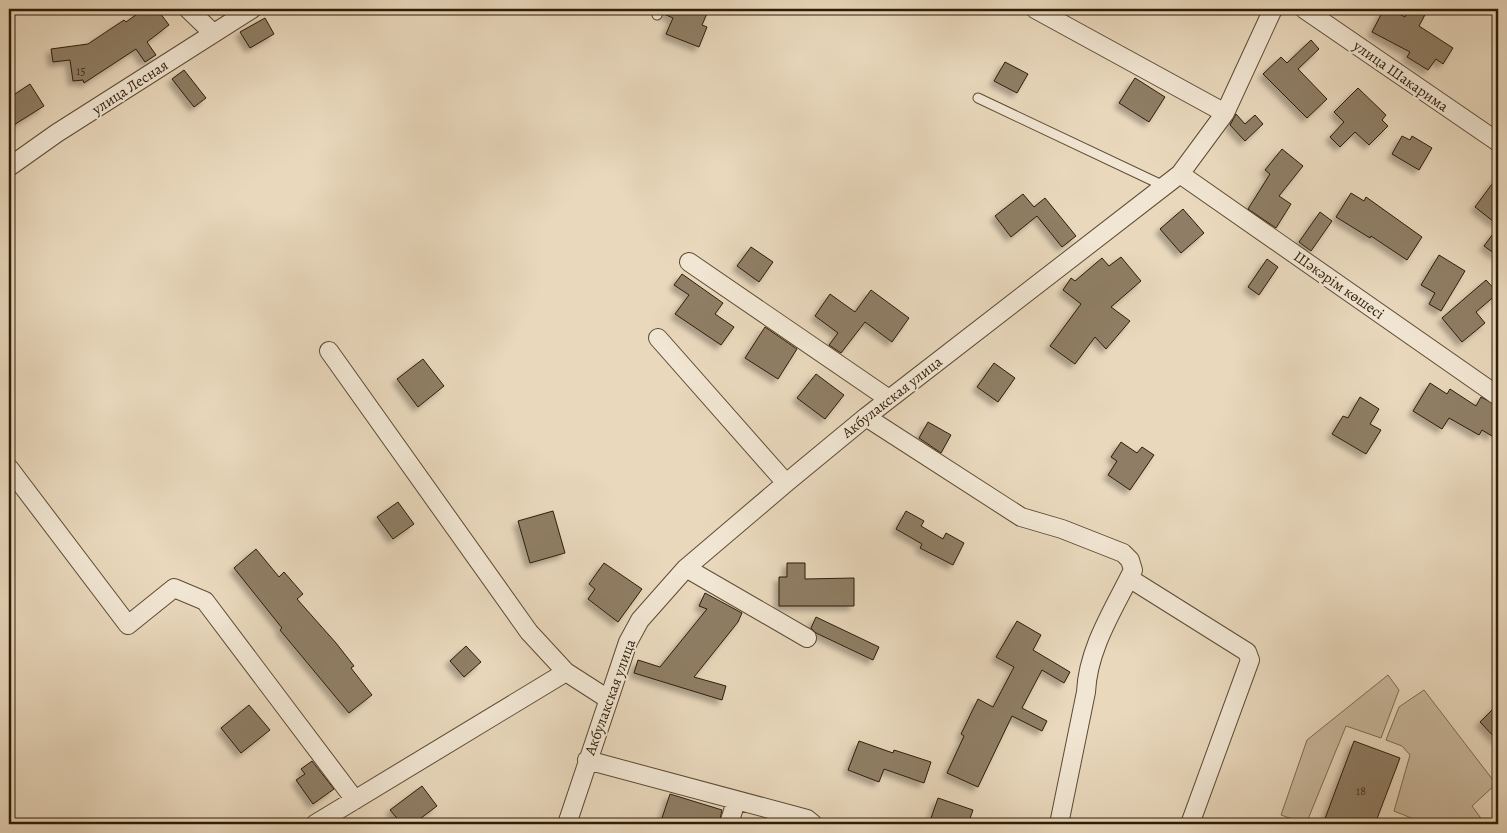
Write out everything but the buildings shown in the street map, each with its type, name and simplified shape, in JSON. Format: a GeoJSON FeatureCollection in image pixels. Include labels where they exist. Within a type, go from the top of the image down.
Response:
{"type":"FeatureCollection","features":[{"type":"Feature","properties":{"kind":"street"},"geometry":{"type":"LineString","coordinates":[[188,9],[213,34]]}},
{"type":"Feature","properties":{"kind":"street","name":"улица Лесная"},"geometry":{"type":"LineString","coordinates":[[9,168],[252,9]]}},
{"type":"Feature","properties":{"kind":"street"},"geometry":{"type":"LineString","coordinates":[[1035,9],[1225,113]]}},
{"type":"Feature","properties":{"kind":"street","name":"Акбулакская улица"},"geometry":{"type":"LineString","coordinates":[[567,824],[628,642],[640,620],[686,568],[786,483],[866,417],[1180,174],[1225,113],[1273,9]]}},
{"type":"Feature","properties":{"kind":"street","name":"улица Шакарима"},"geometry":{"type":"LineString","coordinates":[[1304,9],[1498,142]]}},
{"type":"Feature","properties":{"kind":"street","name":"Шәкәрім көшесі"},"geometry":{"type":"LineString","coordinates":[[1180,174],[1498,396]]}},
{"type":"Feature","properties":{"kind":"street"},"geometry":{"type":"LineString","coordinates":[[689,262],[889,399]]}},
{"type":"Feature","properties":{"kind":"street"},"geometry":{"type":"LineString","coordinates":[[658,338],[786,483]]}},
{"type":"Feature","properties":{"kind":"street"},"geometry":{"type":"LineString","coordinates":[[329,351],[529,632],[566,672],[608,699]]}},
{"type":"Feature","properties":{"kind":"street"},"geometry":{"type":"LineString","coordinates":[[866,417],[1021,517],[1062,528],[1123,553],[1130,560],[1133,570],[1094,650],[1086,676],[1086,692],[1059,824]]}},
{"type":"Feature","properties":{"kind":"street"},"geometry":{"type":"LineString","coordinates":[[9,468],[128,625],[174,588],[205,601],[355,800]]}},
{"type":"Feature","properties":{"kind":"street"},"geometry":{"type":"LineString","coordinates":[[686,568],[807,638]]}},
{"type":"Feature","properties":{"kind":"street"},"geometry":{"type":"LineString","coordinates":[[1129,578],[1247,652],[1250,660],[1190,824]]}},
{"type":"Feature","properties":{"kind":"street"},"geometry":{"type":"LineString","coordinates":[[315,824],[566,672]]}},
{"type":"Feature","properties":{"kind":"street"},"geometry":{"type":"LineString","coordinates":[[587,760],[807,819],[813,824]]}},
{"type":"Feature","properties":{"kind":"street"},"geometry":{"type":"LineString","coordinates":[[729,824],[736,801]]}},
{"type":"Feature","properties":{"kind":"lane"},"geometry":{"type":"LineString","coordinates":[[978,98],[1164,186]]}},
{"type":"Feature","properties":{"kind":"shaded area"},"geometry":{"type":"Polygon","coordinates":[[[1388,675],[1399,690],[1381,738],[1346,726],[1306,824],[1281,815],[1307,740],[1388,675]]]}},
{"type":"Feature","properties":{"kind":"shaded area"},"geometry":{"type":"Polygon","coordinates":[[[1424,690],[1496,784],[1472,806],[1485,824],[1426,824],[1394,811],[1410,755],[1402,746],[1386,740],[1399,707],[1424,690]]]}}]}
